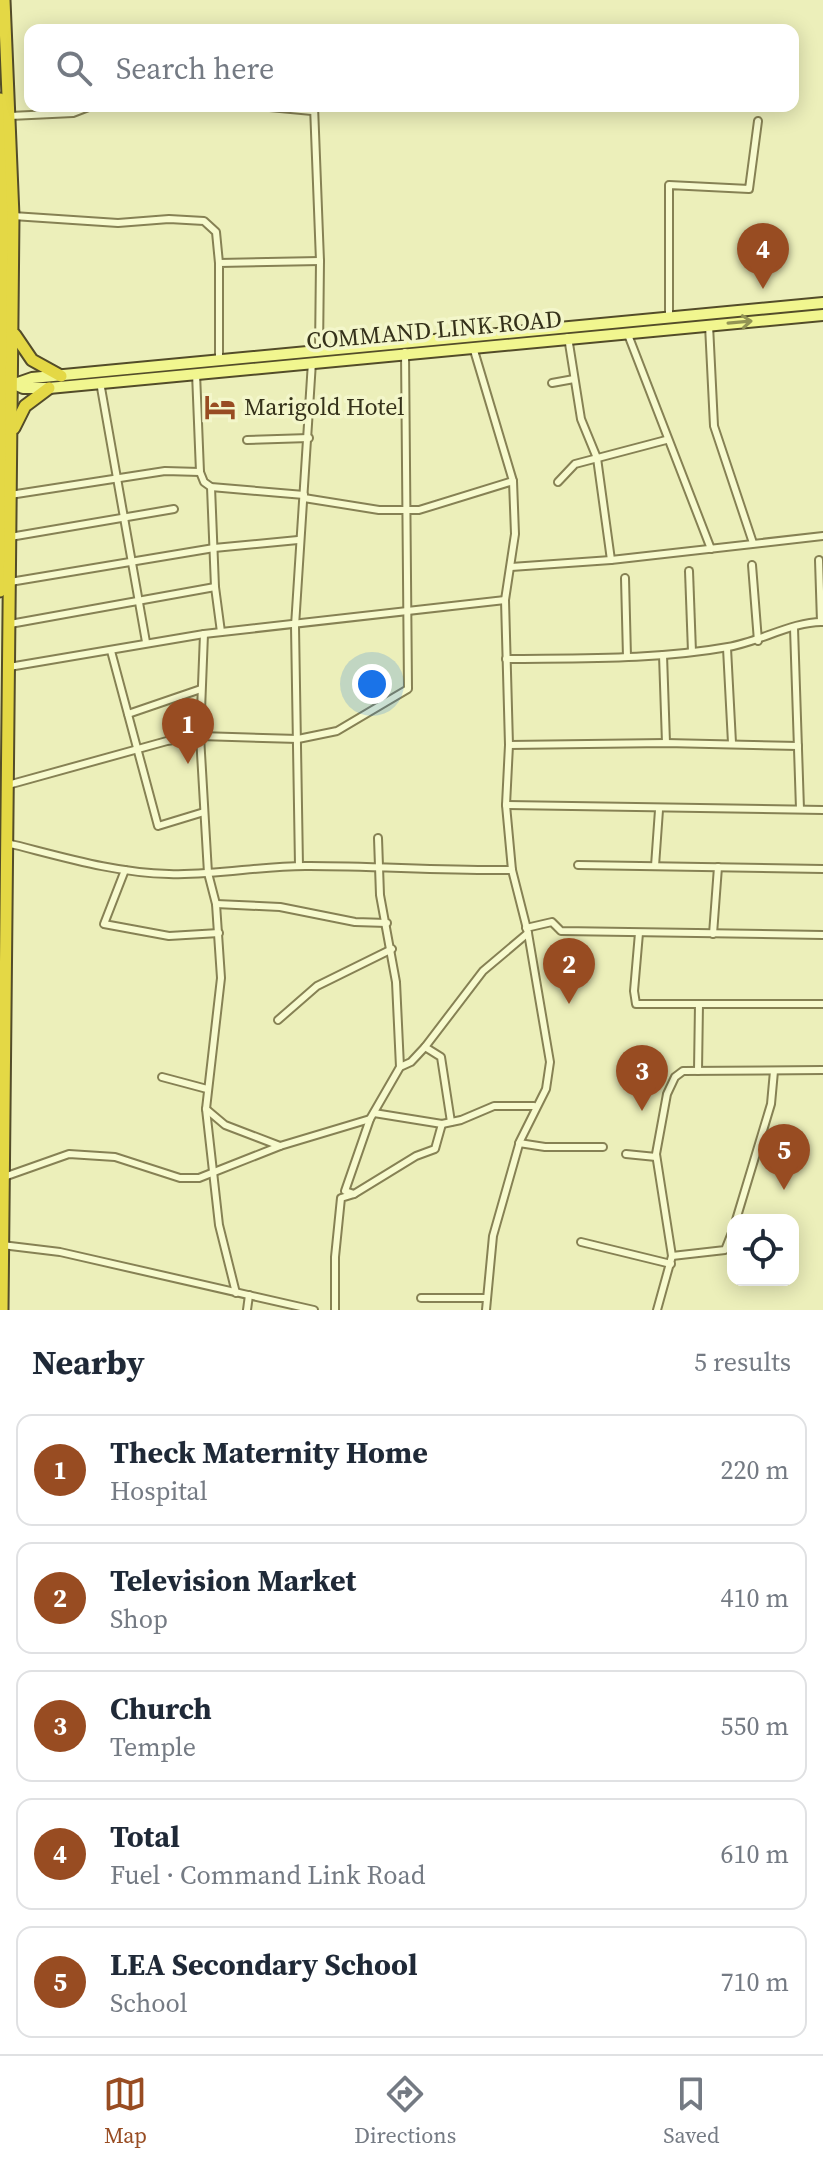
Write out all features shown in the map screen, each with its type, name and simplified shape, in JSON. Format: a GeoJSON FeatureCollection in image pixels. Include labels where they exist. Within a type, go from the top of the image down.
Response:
{"type":"FeatureCollection","features":[{"type":"Feature","properties":{"kind":"highway"},"geometry":{"type":"LineString","coordinates":[[4,0],[13,216],[10,537],[5,587]]}},
{"type":"Feature","properties":{"kind":"highway"},"geometry":{"type":"LineString","coordinates":[[0,99],[2,416],[5,587],[9,624],[2,1310]]}},
{"type":"Feature","properties":{"kind":"highway"},"geometry":{"type":"LineString","coordinates":[[12,317],[15,337],[25,353],[61,376]]}},
{"type":"Feature","properties":{"kind":"highway"},"geometry":{"type":"LineString","coordinates":[[11,444],[14,426],[25,406],[49,388]]}},
{"type":"Feature","properties":{"kind":"main road","name":"COMMAND LINK ROAD"},"geometry":{"type":"LineString","coordinates":[[12,385],[29,389],[49,388],[312,362],[367,352],[669,317],[823,303]]}},
{"type":"Feature","properties":{"kind":"main road","name":"COMMAND LINK ROAD"},"geometry":{"type":"LineString","coordinates":[[12,385],[61,376],[319,352],[405,352],[823,315]]}},
{"type":"Feature","properties":{"kind":"main road"},"geometry":{"type":"LineString","coordinates":[[2,366],[12,385],[2,416]]}},
{"type":"Feature","properties":{"kind":"street"},"geometry":{"type":"LineString","coordinates":[[10,116],[76,112]]}},
{"type":"Feature","properties":{"kind":"street"},"geometry":{"type":"LineString","coordinates":[[314,112],[317,122],[320,261],[319,352]]}},
{"type":"Feature","properties":{"kind":"street"},"geometry":{"type":"LineString","coordinates":[[669,317],[669,185],[749,189],[758,121]]}},
{"type":"Feature","properties":{"kind":"street"},"geometry":{"type":"LineString","coordinates":[[13,216],[118,223],[169,219],[204,221],[216,232],[219,361]]}},
{"type":"Feature","properties":{"kind":"street"},"geometry":{"type":"LineString","coordinates":[[219,263],[320,261]]}},
{"type":"Feature","properties":{"kind":"street"},"geometry":{"type":"LineString","coordinates":[[709,325],[714,426],[753,543]]}},
{"type":"Feature","properties":{"kind":"street"},"geometry":{"type":"LineString","coordinates":[[627,332],[666,440],[711,549]]}},
{"type":"Feature","properties":{"kind":"street"},"geometry":{"type":"LineString","coordinates":[[568,337],[581,419],[597,458],[611,560]]}},
{"type":"Feature","properties":{"kind":"street"},"geometry":{"type":"LineString","coordinates":[[473,347],[513,481],[515,534],[505,600],[509,745],[506,805],[512,870],[527,930],[550,1062],[546,1089],[534,1106],[519,1143],[493,1236],[486,1310]]}},
{"type":"Feature","properties":{"kind":"street"},"geometry":{"type":"LineString","coordinates":[[7,785],[200,736],[298,739],[337,731],[408,689],[405,352]]}},
{"type":"Feature","properties":{"kind":"street"},"geometry":{"type":"LineString","coordinates":[[299,866],[295,626],[298,540],[309,438],[312,362]]}},
{"type":"Feature","properties":{"kind":"street"},"geometry":{"type":"LineString","coordinates":[[196,373],[200,472],[204,482],[211,487],[304,496],[379,510],[419,510],[513,481]]}},
{"type":"Feature","properties":{"kind":"street"},"geometry":{"type":"LineString","coordinates":[[552,383],[574,379]]}},
{"type":"Feature","properties":{"kind":"street"},"geometry":{"type":"LineString","coordinates":[[100,382],[146,642]]}},
{"type":"Feature","properties":{"kind":"street"},"geometry":{"type":"LineString","coordinates":[[247,440],[309,438]]}},
{"type":"Feature","properties":{"kind":"street"},"geometry":{"type":"LineString","coordinates":[[558,482],[575,464],[666,440]]}},
{"type":"Feature","properties":{"kind":"street"},"geometry":{"type":"LineString","coordinates":[[10,495],[165,471],[200,472]]}},
{"type":"Feature","properties":{"kind":"street"},"geometry":{"type":"LineString","coordinates":[[211,487],[215,587],[221,632]]}},
{"type":"Feature","properties":{"kind":"street"},"geometry":{"type":"LineString","coordinates":[[10,537],[174,509]]}},
{"type":"Feature","properties":{"kind":"street"},"geometry":{"type":"LineString","coordinates":[[511,567],[611,560],[823,536]]}},
{"type":"Feature","properties":{"kind":"street"},"geometry":{"type":"LineString","coordinates":[[5,587],[130,561],[214,548],[298,540]]}},
{"type":"Feature","properties":{"kind":"street"},"geometry":{"type":"LineString","coordinates":[[506,659],[627,657],[727,648],[758,641],[807,622],[822,622],[819,560]]}},
{"type":"Feature","properties":{"kind":"street"},"geometry":{"type":"LineString","coordinates":[[752,565],[758,641]]}},
{"type":"Feature","properties":{"kind":"street"},"geometry":{"type":"LineString","coordinates":[[689,571],[692,652]]}},
{"type":"Feature","properties":{"kind":"street"},"geometry":{"type":"LineString","coordinates":[[625,578],[627,657]]}},
{"type":"Feature","properties":{"kind":"street"},"geometry":{"type":"LineString","coordinates":[[9,624],[215,587]]}},
{"type":"Feature","properties":{"kind":"street"},"geometry":{"type":"LineString","coordinates":[[9,667],[204,634],[505,600]]}},
{"type":"Feature","properties":{"kind":"street"},"geometry":{"type":"LineString","coordinates":[[794,628],[800,809]]}},
{"type":"Feature","properties":{"kind":"street"},"geometry":{"type":"LineString","coordinates":[[204,634],[200,736],[208,873],[216,904],[221,978],[206,1109],[216,1173],[219,1225],[236,1293]]}},
{"type":"Feature","properties":{"kind":"street"},"geometry":{"type":"LineString","coordinates":[[727,648],[732,743]]}},
{"type":"Feature","properties":{"kind":"street"},"geometry":{"type":"LineString","coordinates":[[111,651],[158,826],[204,812]]}},
{"type":"Feature","properties":{"kind":"street"},"geometry":{"type":"LineString","coordinates":[[663,655],[666,743]]}},
{"type":"Feature","properties":{"kind":"street"},"geometry":{"type":"LineString","coordinates":[[128,714],[201,689]]}},
{"type":"Feature","properties":{"kind":"street"},"geometry":{"type":"LineString","coordinates":[[509,745],[732,743],[798,746]]}},
{"type":"Feature","properties":{"kind":"street"},"geometry":{"type":"LineString","coordinates":[[506,805],[659,810],[823,810]]}},
{"type":"Feature","properties":{"kind":"street"},"geometry":{"type":"LineString","coordinates":[[655,866],[659,810]]}},
{"type":"Feature","properties":{"kind":"street"},"geometry":{"type":"LineString","coordinates":[[354,1194],[345,1191],[372,1116],[400,1067],[392,949],[378,870],[378,838]]}},
{"type":"Feature","properties":{"kind":"street"},"geometry":{"type":"LineString","coordinates":[[6,843],[125,870],[208,873],[299,866],[378,870],[512,870]]}},
{"type":"Feature","properties":{"kind":"street"},"geometry":{"type":"LineString","coordinates":[[578,865],[823,869]]}},
{"type":"Feature","properties":{"kind":"street"},"geometry":{"type":"LineString","coordinates":[[713,934],[718,867]]}},
{"type":"Feature","properties":{"kind":"street"},"geometry":{"type":"LineString","coordinates":[[125,870],[104,924],[169,936],[219,933]]}},
{"type":"Feature","properties":{"kind":"street"},"geometry":{"type":"LineString","coordinates":[[216,904],[280,907],[355,922],[387,923]]}},
{"type":"Feature","properties":{"kind":"street"},"geometry":{"type":"LineString","coordinates":[[400,1067],[411,1062],[425,1047],[483,971],[527,930],[552,922],[561,931],[823,935]]}},
{"type":"Feature","properties":{"kind":"street"},"geometry":{"type":"LineString","coordinates":[[639,933],[634,991],[636,1004],[823,1004]]}},
{"type":"Feature","properties":{"kind":"street"},"geometry":{"type":"LineString","coordinates":[[278,1020],[317,986],[392,949]]}},
{"type":"Feature","properties":{"kind":"street"},"geometry":{"type":"LineString","coordinates":[[698,1071],[699,1004]]}},
{"type":"Feature","properties":{"kind":"street"},"geometry":{"type":"LineString","coordinates":[[425,1047],[441,1057],[451,1122]]}},
{"type":"Feature","properties":{"kind":"street"},"geometry":{"type":"LineString","coordinates":[[657,1310],[671,1260],[656,1157],[667,1094],[675,1077],[683,1071],[823,1070]]}},
{"type":"Feature","properties":{"kind":"street"},"geometry":{"type":"LineString","coordinates":[[738,1214],[771,1104],[774,1071]]}},
{"type":"Feature","properties":{"kind":"street"},"geometry":{"type":"LineString","coordinates":[[162,1077],[207,1089]]}},
{"type":"Feature","properties":{"kind":"street"},"geometry":{"type":"LineString","coordinates":[[3,1177],[69,1154],[115,1157],[180,1178],[216,1173],[280,1146],[372,1116],[442,1124],[494,1106],[534,1106]]}},
{"type":"Feature","properties":{"kind":"street"},"geometry":{"type":"LineString","coordinates":[[206,1109],[225,1125],[280,1146]]}},
{"type":"Feature","properties":{"kind":"street"},"geometry":{"type":"LineString","coordinates":[[335,1310],[335,1257],[341,1198],[354,1194],[416,1156],[435,1149],[442,1124]]}},
{"type":"Feature","properties":{"kind":"street"},"geometry":{"type":"LineString","coordinates":[[519,1143],[545,1147],[603,1147]]}},
{"type":"Feature","properties":{"kind":"street"},"geometry":{"type":"LineString","coordinates":[[626,1154],[656,1157]]}},
{"type":"Feature","properties":{"kind":"street"},"geometry":{"type":"LineString","coordinates":[[581,1242],[671,1260],[725,1250],[727,1245]]}},
{"type":"Feature","properties":{"kind":"street"},"geometry":{"type":"LineString","coordinates":[[2,1245],[60,1252],[314,1310]]}},
{"type":"Feature","properties":{"kind":"street"},"geometry":{"type":"LineString","coordinates":[[247,1310],[249,1295]]}},
{"type":"Feature","properties":{"kind":"street"},"geometry":{"type":"LineString","coordinates":[[421,1298],[487,1298]]}},
{"type":"Feature","properties":{"kind":"place","name":"Total"},"geometry":{"type":"Point","coordinates":[763,289]}},
{"type":"Feature","properties":{"kind":"place","name":"Marigold Hotel"},"geometry":{"type":"Point","coordinates":[220,407]}},
{"type":"Feature","properties":{"kind":"place","name":"Theck Maternity Home"},"geometry":{"type":"Point","coordinates":[188,764]}},
{"type":"Feature","properties":{"kind":"place","name":"Television Market"},"geometry":{"type":"Point","coordinates":[569,1004]}},
{"type":"Feature","properties":{"kind":"place","name":"Church"},"geometry":{"type":"Point","coordinates":[642,1111]}},
{"type":"Feature","properties":{"kind":"place","name":"LEA Secondary School"},"geometry":{"type":"Point","coordinates":[784,1190]}}]}
